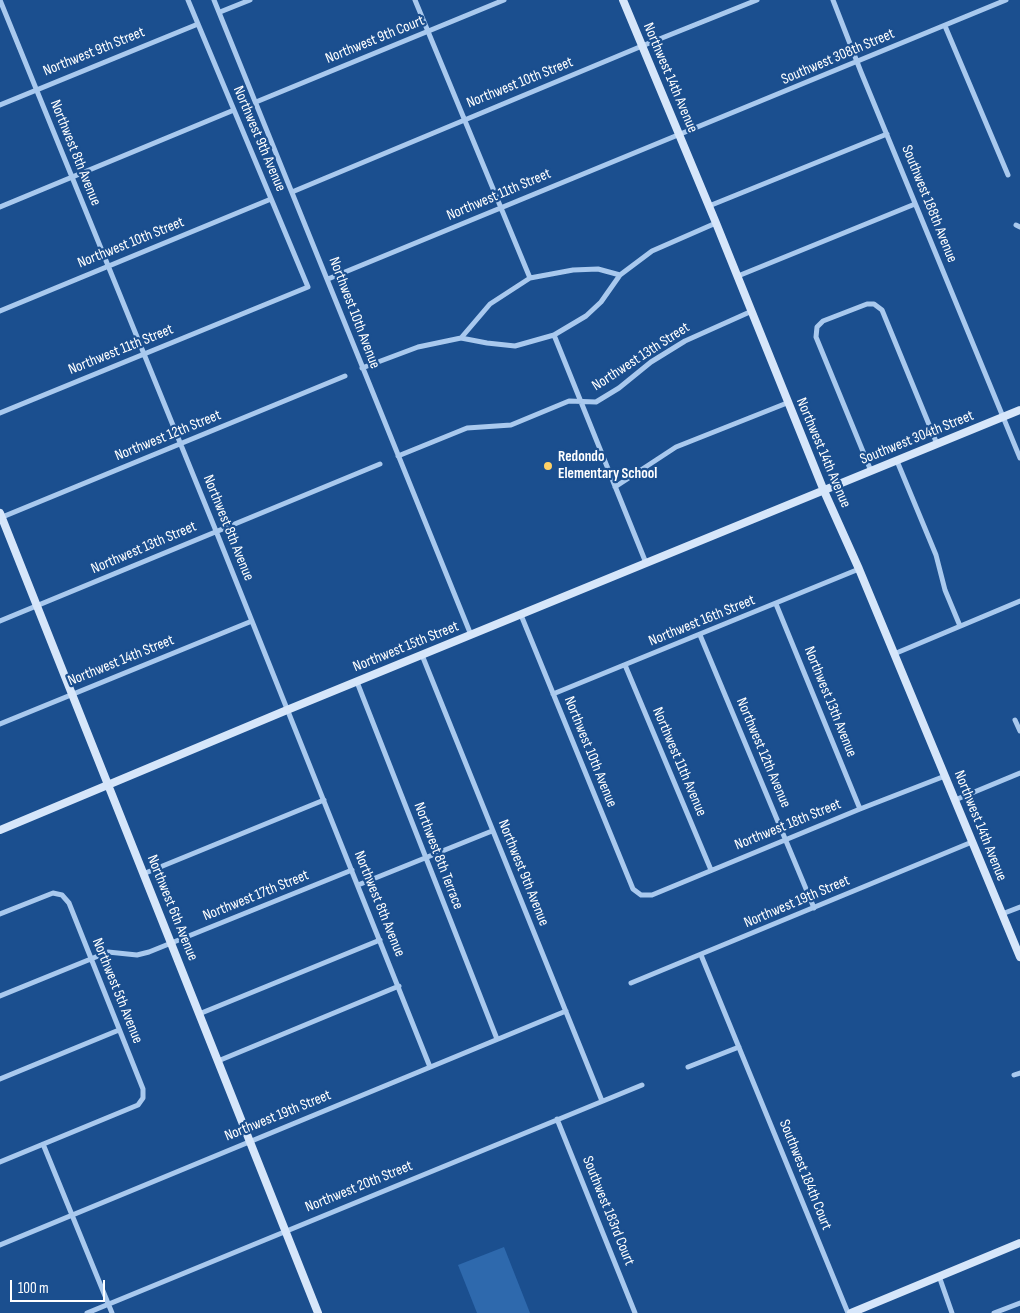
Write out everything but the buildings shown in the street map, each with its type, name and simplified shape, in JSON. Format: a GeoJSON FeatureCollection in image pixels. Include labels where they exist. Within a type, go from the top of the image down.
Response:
{"type":"FeatureCollection","features":[{"type":"Feature","properties":{"kind":"street","name":"Northwest 8th Avenue"},"geometry":{"type":"LineString","coordinates":[[0,0],[216,531],[430,1067]]}},
{"type":"Feature","properties":{"kind":"street","name":"Northwest 9th Avenue"},"geometry":{"type":"LineString","coordinates":[[188,0],[308,287]]}},
{"type":"Feature","properties":{"kind":"street","name":"Northwest 10th Avenue"},"geometry":{"type":"LineString","coordinates":[[214,0],[471,635]]}},
{"type":"Feature","properties":{"kind":"street"},"geometry":{"type":"LineString","coordinates":[[220,12],[250,0]]}},
{"type":"Feature","properties":{"kind":"street"},"geometry":{"type":"LineString","coordinates":[[415,0],[530,278]]}},
{"type":"Feature","properties":{"kind":"street","name":"Northwest 9th Court"},"geometry":{"type":"LineString","coordinates":[[256,102],[504,0]]}},
{"type":"Feature","properties":{"kind":"street","name":"Northwest 14th Avenue"},"geometry":{"type":"LineString","coordinates":[[623,0],[738,276],[787,403],[859,569],[1020,957]]}},
{"type":"Feature","properties":{"kind":"street","name":"Northwest 10th Street"},"geometry":{"type":"LineString","coordinates":[[292,192],[757,0]]}},
{"type":"Feature","properties":{"kind":"street","name":"Southwest 188th Avenue"},"geometry":{"type":"LineString","coordinates":[[833,0],[1020,458]]}},
{"type":"Feature","properties":{"kind":"street","name":"Southwest 308th Street"},"geometry":{"type":"LineString","coordinates":[[679,135],[1006,0]]}},
{"type":"Feature","properties":{"kind":"street","name":"Northwest 9th Street"},"geometry":{"type":"LineString","coordinates":[[0,104],[198,24]]}},
{"type":"Feature","properties":{"kind":"street"},"geometry":{"type":"LineString","coordinates":[[945,26],[1008,175]]}},
{"type":"Feature","properties":{"kind":"street"},"geometry":{"type":"LineString","coordinates":[[0,207],[234,110]]}},
{"type":"Feature","properties":{"kind":"street"},"geometry":{"type":"LineString","coordinates":[[709,206],[887,134]]}},
{"type":"Feature","properties":{"kind":"street","name":"Northwest 11th Street"},"geometry":{"type":"LineString","coordinates":[[328,280],[679,135]]}},
{"type":"Feature","properties":{"kind":"street","name":"Northwest 10th Street"},"geometry":{"type":"LineString","coordinates":[[0,311],[271,199]]}},
{"type":"Feature","properties":{"kind":"street"},"geometry":{"type":"LineString","coordinates":[[738,276],[915,204]]}},
{"type":"Feature","properties":{"kind":"street"},"geometry":{"type":"LineString","coordinates":[[362,368],[418,347],[461,338],[515,346],[554,335],[586,316],[601,302],[620,275],[652,251],[716,223]]}},
{"type":"Feature","properties":{"kind":"street"},"geometry":{"type":"LineString","coordinates":[[461,338],[490,304],[530,278],[573,270],[598,269],[620,275]]}},
{"type":"Feature","properties":{"kind":"street","name":"Northwest 11th Street"},"geometry":{"type":"LineString","coordinates":[[0,413],[308,287]]}},
{"type":"Feature","properties":{"kind":"street"},"geometry":{"type":"LineString","coordinates":[[871,472],[816,337],[818,328],[823,321],[867,304],[874,304],[882,310],[937,444]]}},
{"type":"Feature","properties":{"kind":"street","name":"Northwest 13th Street"},"geometry":{"type":"LineString","coordinates":[[398,456],[467,428],[511,424],[569,401],[596,402],[620,388],[651,362],[685,341],[752,311]]}},
{"type":"Feature","properties":{"kind":"street"},"geometry":{"type":"LineString","coordinates":[[554,335],[646,563]]}},
{"type":"Feature","properties":{"kind":"street","name":"Northwest 12th Street"},"geometry":{"type":"LineString","coordinates":[[1,517],[345,376]]}},
{"type":"Feature","properties":{"kind":"street"},"geometry":{"type":"LineString","coordinates":[[615,487],[676,447],[787,403]]}},
{"type":"Feature","properties":{"kind":"street","name":"Southwest 304th Street"},"geometry":{"type":"LineString","coordinates":[[824,492],[1020,410]]}},
{"type":"Feature","properties":{"kind":"street"},"geometry":{"type":"LineString","coordinates":[[898,461],[936,555],[945,590],[960,626]]}},
{"type":"Feature","properties":{"kind":"street","name":"Northwest 13th Street"},"geometry":{"type":"LineString","coordinates":[[0,621],[380,464]]}},
{"type":"Feature","properties":{"kind":"street","name":"Northwest 15th Street"},"geometry":{"type":"LineString","coordinates":[[0,830],[287,710],[824,492]]}},
{"type":"Feature","properties":{"kind":"street","name":"Northwest 6th Avenue"},"geometry":{"type":"LineString","coordinates":[[1,517],[318,1313]]}},
{"type":"Feature","properties":{"kind":"street","name":"Northwest 16th Street"},"geometry":{"type":"LineString","coordinates":[[553,694],[859,569]]}},
{"type":"Feature","properties":{"kind":"street"},"geometry":{"type":"LineString","coordinates":[[894,654],[1020,601]]}},
{"type":"Feature","properties":{"kind":"street","name":"Northwest 13th Avenue"},"geometry":{"type":"LineString","coordinates":[[776,604],[860,809]]}},
{"type":"Feature","properties":{"kind":"street","name":"Northwest 10th Avenue"},"geometry":{"type":"LineString","coordinates":[[521,615],[633,889],[640,895]]}},
{"type":"Feature","properties":{"kind":"street","name":"Northwest 14th Street"},"geometry":{"type":"LineString","coordinates":[[0,724],[252,621]]}},
{"type":"Feature","properties":{"kind":"street","name":"Northwest 12th Avenue"},"geometry":{"type":"LineString","coordinates":[[700,634],[814,908]]}},
{"type":"Feature","properties":{"kind":"street","name":"Northwest 9th Avenue"},"geometry":{"type":"LineString","coordinates":[[422,655],[602,1101]]}},
{"type":"Feature","properties":{"kind":"street","name":"Northwest 11th Avenue"},"geometry":{"type":"LineString","coordinates":[[625,665],[711,870]]}},
{"type":"Feature","properties":{"kind":"street","name":"Northwest 8th Terrace"},"geometry":{"type":"LineString","coordinates":[[357,682],[497,1039]]}},
{"type":"Feature","properties":{"kind":"street"},"geometry":{"type":"LineString","coordinates":[[1016,720],[1020,731]]}},
{"type":"Feature","properties":{"kind":"street"},"geometry":{"type":"LineString","coordinates":[[955,800],[1020,773]]}},
{"type":"Feature","properties":{"kind":"street","name":"Northwest 18th Street"},"geometry":{"type":"LineString","coordinates":[[640,895],[652,895],[945,776]]}},
{"type":"Feature","properties":{"kind":"street"},"geometry":{"type":"LineString","coordinates":[[143,874],[324,800]]}},
{"type":"Feature","properties":{"kind":"street"},"geometry":{"type":"LineString","coordinates":[[358,885],[492,831]]}},
{"type":"Feature","properties":{"kind":"street","name":"Northwest 19th Street"},"geometry":{"type":"LineString","coordinates":[[631,983],[972,842]]}},
{"type":"Feature","properties":{"kind":"street","name":"Northwest 17th Street"},"geometry":{"type":"LineString","coordinates":[[0,996],[108,952],[137,955],[171,944],[352,870]]}},
{"type":"Feature","properties":{"kind":"street","name":"Northwest 5th Avenue"},"geometry":{"type":"LineString","coordinates":[[0,914],[52,893],[62,895],[69,903],[143,1088],[143,1098],[138,1105],[43,1144]]}},
{"type":"Feature","properties":{"kind":"street"},"geometry":{"type":"LineString","coordinates":[[1002,914],[1020,907]]}},
{"type":"Feature","properties":{"kind":"street"},"geometry":{"type":"LineString","coordinates":[[199,1014],[380,940]]}},
{"type":"Feature","properties":{"kind":"street","name":"Southwest 184th Court"},"geometry":{"type":"LineString","coordinates":[[701,955],[850,1313]]}},
{"type":"Feature","properties":{"kind":"street"},"geometry":{"type":"LineString","coordinates":[[218,1061],[399,986]]}},
{"type":"Feature","properties":{"kind":"street","name":"Northwest 19th Street"},"geometry":{"type":"LineString","coordinates":[[0,1245],[566,1011]]}},
{"type":"Feature","properties":{"kind":"street"},"geometry":{"type":"LineString","coordinates":[[0,1079],[119,1030]]}},
{"type":"Feature","properties":{"kind":"street"},"geometry":{"type":"LineString","coordinates":[[688,1067],[739,1047]]}},
{"type":"Feature","properties":{"kind":"street","name":"Northwest 20th Street"},"geometry":{"type":"LineString","coordinates":[[86,1313],[642,1085]]}},
{"type":"Feature","properties":{"kind":"street","name":"Southwest 183rd Court"},"geometry":{"type":"LineString","coordinates":[[557,1119],[635,1313]]}},
{"type":"Feature","properties":{"kind":"street"},"geometry":{"type":"LineString","coordinates":[[0,1162],[43,1144],[112,1313]]}},
{"type":"Feature","properties":{"kind":"street"},"geometry":{"type":"LineString","coordinates":[[850,1313],[1020,1243]]}},
{"type":"Feature","properties":{"kind":"street"},"geometry":{"type":"LineString","coordinates":[[939,1276],[952,1313]]}},
{"type":"Feature","properties":{"kind":"street"},"geometry":{"type":"LineString","coordinates":[[994,1313],[1020,1303]]}},
{"type":"Feature","properties":{"kind":"shaded area"},"geometry":{"type":"Polygon","coordinates":[[[504,1247],[530,1313],[477,1313],[458,1265],[504,1247]]]}},
{"type":"Feature","properties":{"kind":"place","name":"Redondo Elementary School"},"geometry":{"type":"Point","coordinates":[548,466]}}]}
